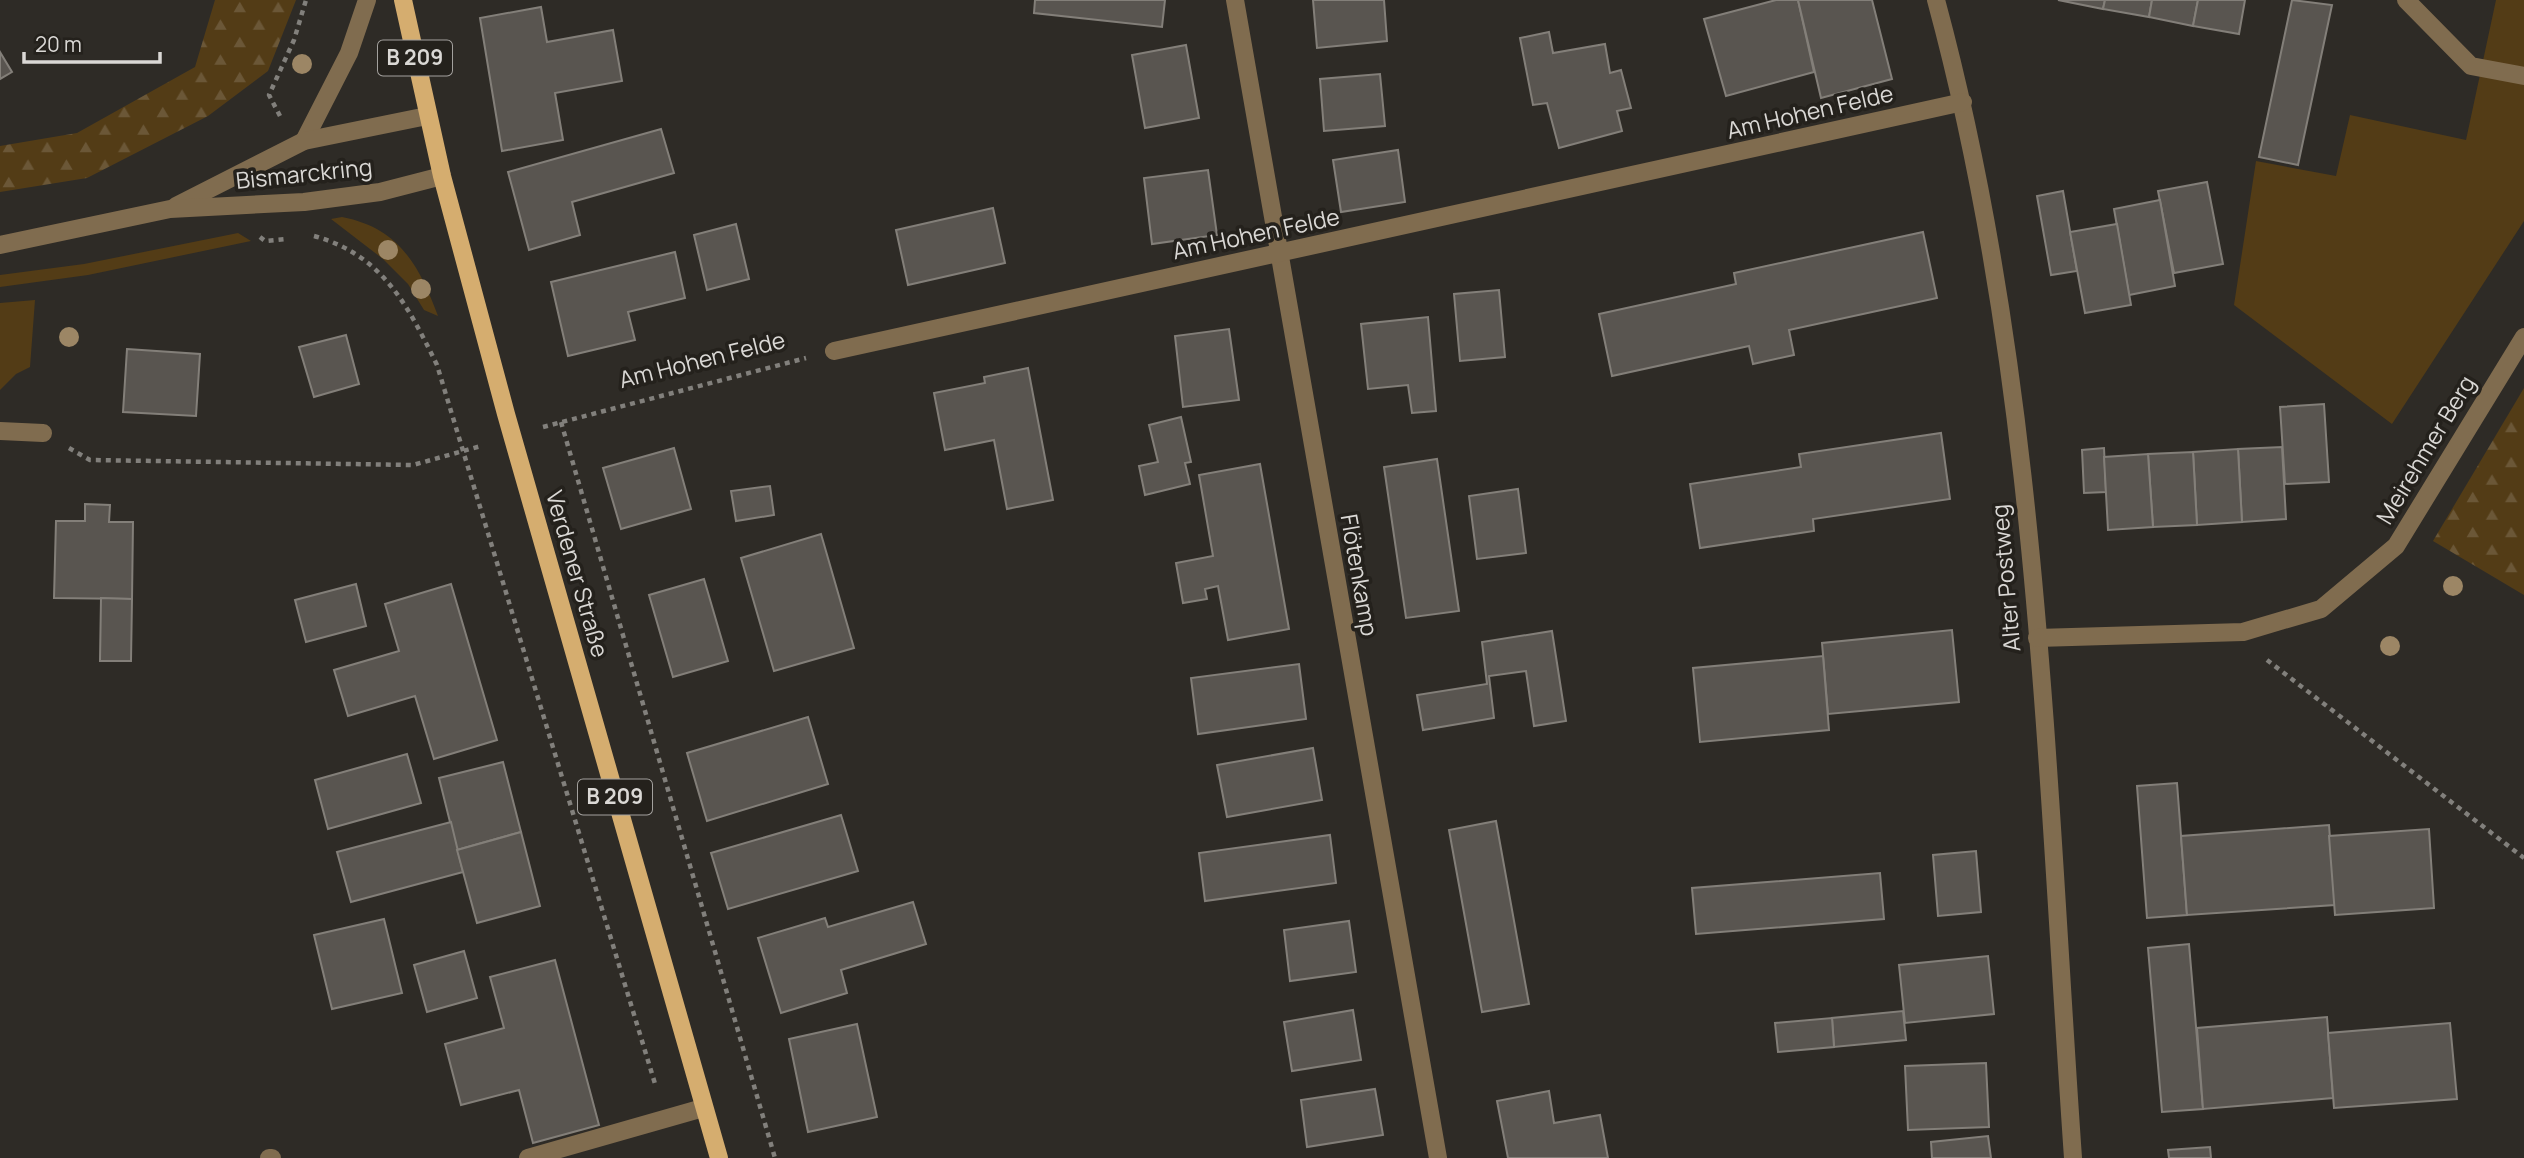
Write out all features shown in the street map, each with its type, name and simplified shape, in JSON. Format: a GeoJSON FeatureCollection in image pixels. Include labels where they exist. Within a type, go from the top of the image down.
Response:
{"type":"FeatureCollection","features":[{"type":"Feature","properties":{"kind":"main road","name":"Verdener Straße"},"geometry":{"type":"LineString","coordinates":[[402,0],[442,176],[506,414],[719,1158]]}},
{"type":"Feature","properties":{"kind":"street"},"geometry":{"type":"LineString","coordinates":[[304,141],[349,52],[368,0]]}},
{"type":"Feature","properties":{"kind":"street","name":"Flötenkamp"},"geometry":{"type":"LineString","coordinates":[[1235,0],[1277,254],[1438,1158]]}},
{"type":"Feature","properties":{"kind":"street","name":"Alter Postweg"},"geometry":{"type":"LineString","coordinates":[[1936,0],[1963,102],[2010,368],[2036,638],[2073,1158]]}},
{"type":"Feature","properties":{"kind":"street"},"geometry":{"type":"LineString","coordinates":[[2406,0],[2471,66],[2524,76]]}},
{"type":"Feature","properties":{"kind":"street","name":"Am Hohen Felde"},"geometry":{"type":"LineString","coordinates":[[834,351],[1963,102]]}},
{"type":"Feature","properties":{"kind":"street","name":"Bismarckring"},"geometry":{"type":"LineString","coordinates":[[170,209],[304,141],[427,116]]}},
{"type":"Feature","properties":{"kind":"street","name":"Bismarckring"},"geometry":{"type":"LineString","coordinates":[[0,244],[170,209],[316,200],[380,191],[442,176]]}},
{"type":"Feature","properties":{"kind":"street","name":"Meirehmer Berg"},"geometry":{"type":"LineString","coordinates":[[2036,638],[2244,632],[2320,609],[2396,546],[2524,337]]}},
{"type":"Feature","properties":{"kind":"street"},"geometry":{"type":"LineString","coordinates":[[0,431],[43,433]]}},
{"type":"Feature","properties":{"kind":"street"},"geometry":{"type":"LineString","coordinates":[[528,1158],[704,1108]]}},
{"type":"Feature","properties":{"kind":"path"},"geometry":{"type":"LineString","coordinates":[[279,112],[269,94],[294,40],[306,0]]}},
{"type":"Feature","properties":{"kind":"path"},"geometry":{"type":"LineString","coordinates":[[311,235],[334,242],[352,252],[394,287],[406,303],[438,365],[665,1119]]}},
{"type":"Feature","properties":{"kind":"path","name":"Am Hohen Felde"},"geometry":{"type":"LineString","coordinates":[[775,1158],[561,422],[834,351]]}},
{"type":"Feature","properties":{"kind":"path"},"geometry":{"type":"LineString","coordinates":[[43,433],[90,460],[413,465],[462,452]]}},
{"type":"Feature","properties":{"kind":"path"},"geometry":{"type":"LineString","coordinates":[[2244,632],[2272,665],[2524,858]]}},
{"type":"Feature","properties":{"kind":"green space"},"geometry":{"type":"Polygon","coordinates":[[[215,0],[296,0],[268,71],[208,116],[87,178],[0,192],[0,146],[77,133],[195,67],[215,0]]]}},
{"type":"Feature","properties":{"kind":"green space"},"geometry":{"type":"Polygon","coordinates":[[[2496,0],[2524,0],[2524,221],[2392,424],[2234,305],[2256,161],[2336,176],[2350,115],[2466,140],[2496,0]]]}},
{"type":"Feature","properties":{"kind":"green space"},"geometry":{"type":"Polygon","coordinates":[[[342,217],[378,230],[404,252],[423,281],[438,316],[424,310],[408,284],[383,259],[331,219],[342,217]]]}},
{"type":"Feature","properties":{"kind":"green space"},"geometry":{"type":"Polygon","coordinates":[[[238,233],[251,241],[88,275],[0,287],[0,275],[84,264],[238,233]]]}},
{"type":"Feature","properties":{"kind":"green space"},"geometry":{"type":"Polygon","coordinates":[[[35,300],[30,367],[16,374],[0,390],[0,303],[35,300]]]}},
{"type":"Feature","properties":{"kind":"green space"},"geometry":{"type":"Polygon","coordinates":[[[2524,388],[2524,595],[2433,541],[2524,388]]]}},
{"type":"Feature","properties":{"kind":"building"},"geometry":{"type":"Polygon","coordinates":[[[1035,0],[1165,0],[1162,27],[1034,13],[1035,0]]]}},
{"type":"Feature","properties":{"kind":"building"},"geometry":{"type":"Polygon","coordinates":[[[1313,0],[1384,0],[1387,41],[1317,48],[1313,0]]]}},
{"type":"Feature","properties":{"kind":"building"},"geometry":{"type":"Polygon","coordinates":[[[1776,0],[1798,0],[1814,72],[1726,96],[1704,19],[1776,0]]]}},
{"type":"Feature","properties":{"kind":"building"},"geometry":{"type":"Polygon","coordinates":[[[1798,0],[1872,0],[1892,79],[1821,98],[1798,0]]]}},
{"type":"Feature","properties":{"kind":"building"},"geometry":{"type":"Polygon","coordinates":[[[2058,0],[2105,0],[2103,9],[2058,0]]]}},
{"type":"Feature","properties":{"kind":"building"},"geometry":{"type":"Polygon","coordinates":[[[2105,0],[2152,0],[2149,17],[2103,9],[2105,0]]]}},
{"type":"Feature","properties":{"kind":"building"},"geometry":{"type":"Polygon","coordinates":[[[2152,0],[2198,0],[2193,26],[2149,17],[2152,0]]]}},
{"type":"Feature","properties":{"kind":"building"},"geometry":{"type":"Polygon","coordinates":[[[2198,0],[2245,0],[2239,34],[2193,26],[2198,0]]]}},
{"type":"Feature","properties":{"kind":"building"},"geometry":{"type":"Polygon","coordinates":[[[2292,0],[2332,5],[2298,165],[2259,157],[2292,0]]]}},
{"type":"Feature","properties":{"kind":"building"},"geometry":{"type":"Polygon","coordinates":[[[541,7],[547,42],[613,30],[622,81],[555,93],[563,140],[502,151],[480,18],[541,7]]]}},
{"type":"Feature","properties":{"kind":"building"},"geometry":{"type":"Polygon","coordinates":[[[1549,32],[1553,53],[1605,44],[1610,73],[1621,70],[1631,108],[1617,111],[1622,131],[1559,148],[1547,103],[1533,105],[1520,38],[1549,32]]]}},
{"type":"Feature","properties":{"kind":"building"},"geometry":{"type":"Polygon","coordinates":[[[1186,45],[1199,118],[1145,128],[1132,55],[1186,45]]]}},
{"type":"Feature","properties":{"kind":"building"},"geometry":{"type":"Polygon","coordinates":[[[0,52],[12,72],[0,79],[0,52]]]}},
{"type":"Feature","properties":{"kind":"building"},"geometry":{"type":"Polygon","coordinates":[[[1380,74],[1385,126],[1324,131],[1320,79],[1380,74]]]}},
{"type":"Feature","properties":{"kind":"building"},"geometry":{"type":"Polygon","coordinates":[[[661,129],[674,173],[572,202],[580,235],[529,250],[508,172],[661,129]]]}},
{"type":"Feature","properties":{"kind":"building"},"geometry":{"type":"Polygon","coordinates":[[[1398,150],[1405,202],[1341,212],[1333,160],[1398,150]]]}},
{"type":"Feature","properties":{"kind":"building"},"geometry":{"type":"Polygon","coordinates":[[[1208,170],[1217,235],[1152,244],[1144,178],[1208,170]]]}},
{"type":"Feature","properties":{"kind":"building"},"geometry":{"type":"Polygon","coordinates":[[[2207,182],[2223,264],[2174,273],[2158,191],[2207,182]]]}},
{"type":"Feature","properties":{"kind":"building"},"geometry":{"type":"Polygon","coordinates":[[[2063,191],[2077,271],[2051,275],[2037,196],[2063,191]]]}},
{"type":"Feature","properties":{"kind":"building"},"geometry":{"type":"Polygon","coordinates":[[[2160,200],[2175,286],[2129,295],[2114,209],[2160,200]]]}},
{"type":"Feature","properties":{"kind":"building"},"geometry":{"type":"Polygon","coordinates":[[[993,208],[1005,263],[908,285],[896,230],[993,208]]]}},
{"type":"Feature","properties":{"kind":"building"},"geometry":{"type":"Polygon","coordinates":[[[736,224],[749,279],[707,290],[694,235],[736,224]]]}},
{"type":"Feature","properties":{"kind":"building"},"geometry":{"type":"Polygon","coordinates":[[[2117,224],[2131,305],[2085,313],[2070,232],[2117,224]]]}},
{"type":"Feature","properties":{"kind":"building"},"geometry":{"type":"Polygon","coordinates":[[[1923,232],[1937,298],[1789,330],[1794,355],[1753,364],[1749,346],[1612,376],[1599,314],[1736,284],[1734,273],[1923,232]]]}},
{"type":"Feature","properties":{"kind":"building"},"geometry":{"type":"Polygon","coordinates":[[[675,252],[685,298],[628,312],[635,340],[568,356],[551,282],[675,252]]]}},
{"type":"Feature","properties":{"kind":"building"},"geometry":{"type":"Polygon","coordinates":[[[1499,290],[1505,357],[1460,361],[1454,294],[1499,290]]]}},
{"type":"Feature","properties":{"kind":"building"},"geometry":{"type":"Polygon","coordinates":[[[1428,317],[1436,411],[1412,413],[1408,385],[1368,389],[1361,324],[1428,317]]]}},
{"type":"Feature","properties":{"kind":"building"},"geometry":{"type":"Polygon","coordinates":[[[1229,329],[1239,400],[1183,407],[1175,336],[1229,329]]]}},
{"type":"Feature","properties":{"kind":"building"},"geometry":{"type":"Polygon","coordinates":[[[346,335],[359,384],[314,397],[299,347],[346,335]]]}},
{"type":"Feature","properties":{"kind":"building"},"geometry":{"type":"Polygon","coordinates":[[[127,349],[200,354],[196,416],[123,412],[127,349]]]}},
{"type":"Feature","properties":{"kind":"building"},"geometry":{"type":"Polygon","coordinates":[[[1028,368],[1053,500],[1007,509],[994,440],[945,450],[934,393],[985,383],[984,377],[1028,368]]]}},
{"type":"Feature","properties":{"kind":"building"},"geometry":{"type":"Polygon","coordinates":[[[2324,404],[2329,482],[2285,484],[2280,407],[2324,404]]]}},
{"type":"Feature","properties":{"kind":"building"},"geometry":{"type":"Polygon","coordinates":[[[1181,417],[1191,462],[1185,463],[1190,484],[1145,495],[1139,466],[1158,462],[1149,425],[1181,417]]]}},
{"type":"Feature","properties":{"kind":"building"},"geometry":{"type":"Polygon","coordinates":[[[1941,433],[1950,499],[1813,519],[1814,531],[1700,548],[1690,484],[1801,467],[1799,454],[1941,433]]]}},
{"type":"Feature","properties":{"kind":"building"},"geometry":{"type":"Polygon","coordinates":[[[2282,447],[2286,519],[2242,522],[2238,449],[2282,447]]]}},
{"type":"Feature","properties":{"kind":"building"},"geometry":{"type":"Polygon","coordinates":[[[674,448],[691,509],[621,529],[603,468],[674,448]]]}},
{"type":"Feature","properties":{"kind":"building"},"geometry":{"type":"Polygon","coordinates":[[[2104,448],[2106,492],[2084,493],[2082,450],[2104,448]]]}},
{"type":"Feature","properties":{"kind":"building"},"geometry":{"type":"Polygon","coordinates":[[[2238,449],[2242,522],[2197,525],[2193,452],[2238,449]]]}},
{"type":"Feature","properties":{"kind":"building"},"geometry":{"type":"Polygon","coordinates":[[[2193,452],[2197,525],[2153,527],[2148,454],[2193,452]]]}},
{"type":"Feature","properties":{"kind":"building"},"geometry":{"type":"Polygon","coordinates":[[[2148,454],[2153,527],[2108,530],[2104,457],[2148,454]]]}},
{"type":"Feature","properties":{"kind":"building"},"geometry":{"type":"Polygon","coordinates":[[[1437,459],[1459,611],[1406,618],[1384,467],[1437,459]]]}},
{"type":"Feature","properties":{"kind":"building"},"geometry":{"type":"Polygon","coordinates":[[[1260,464],[1289,629],[1228,640],[1218,586],[1205,589],[1207,599],[1183,603],[1176,563],[1213,556],[1199,475],[1260,464]]]}},
{"type":"Feature","properties":{"kind":"building"},"geometry":{"type":"Polygon","coordinates":[[[770,486],[774,515],[736,521],[731,491],[770,486]]]}},
{"type":"Feature","properties":{"kind":"building"},"geometry":{"type":"Polygon","coordinates":[[[1518,489],[1526,553],[1477,559],[1469,496],[1518,489]]]}},
{"type":"Feature","properties":{"kind":"building"},"geometry":{"type":"Polygon","coordinates":[[[85,504],[110,505],[109,522],[133,522],[132,599],[54,598],[56,521],[85,521],[85,504]]]}},
{"type":"Feature","properties":{"kind":"building"},"geometry":{"type":"Polygon","coordinates":[[[821,534],[854,648],[774,671],[741,558],[821,534]]]}},
{"type":"Feature","properties":{"kind":"building"},"geometry":{"type":"Polygon","coordinates":[[[704,579],[728,661],[673,677],[649,595],[704,579]]]}},
{"type":"Feature","properties":{"kind":"building"},"geometry":{"type":"Polygon","coordinates":[[[356,584],[366,626],[306,642],[295,600],[356,584]]]}},
{"type":"Feature","properties":{"kind":"building"},"geometry":{"type":"Polygon","coordinates":[[[451,584],[497,740],[434,759],[415,696],[348,716],[334,670],[399,651],[385,604],[451,584]]]}},
{"type":"Feature","properties":{"kind":"building"},"geometry":{"type":"Polygon","coordinates":[[[101,598],[132,599],[131,661],[100,661],[101,598]]]}},
{"type":"Feature","properties":{"kind":"building"},"geometry":{"type":"Polygon","coordinates":[[[1952,630],[1959,702],[1828,714],[1822,643],[1952,630]]]}},
{"type":"Feature","properties":{"kind":"building"},"geometry":{"type":"Polygon","coordinates":[[[1552,631],[1566,721],[1534,726],[1526,671],[1489,676],[1494,718],[1423,730],[1417,695],[1487,684],[1482,642],[1552,631]]]}},
{"type":"Feature","properties":{"kind":"building"},"geometry":{"type":"Polygon","coordinates":[[[1823,656],[1829,730],[1700,742],[1693,668],[1823,656]]]}},
{"type":"Feature","properties":{"kind":"building"},"geometry":{"type":"Polygon","coordinates":[[[1299,664],[1306,719],[1198,734],[1191,678],[1299,664]]]}},
{"type":"Feature","properties":{"kind":"building"},"geometry":{"type":"Polygon","coordinates":[[[808,717],[828,784],[707,821],[687,753],[808,717]]]}},
{"type":"Feature","properties":{"kind":"building"},"geometry":{"type":"Polygon","coordinates":[[[1313,748],[1322,800],[1227,817],[1217,765],[1313,748]]]}},
{"type":"Feature","properties":{"kind":"building"},"geometry":{"type":"Polygon","coordinates":[[[407,754],[421,803],[328,829],[315,780],[407,754]]]}},
{"type":"Feature","properties":{"kind":"building"},"geometry":{"type":"Polygon","coordinates":[[[503,762],[521,832],[457,850],[439,778],[503,762]]]}},
{"type":"Feature","properties":{"kind":"building"},"geometry":{"type":"Polygon","coordinates":[[[2177,783],[2187,915],[2147,918],[2137,786],[2177,783]]]}},
{"type":"Feature","properties":{"kind":"building"},"geometry":{"type":"Polygon","coordinates":[[[841,815],[858,871],[728,909],[711,853],[841,815]]]}},
{"type":"Feature","properties":{"kind":"building"},"geometry":{"type":"Polygon","coordinates":[[[1496,821],[1529,1004],[1482,1012],[1449,830],[1496,821]]]}},
{"type":"Feature","properties":{"kind":"building"},"geometry":{"type":"Polygon","coordinates":[[[451,822],[463,872],[351,902],[337,852],[451,822]]]}},
{"type":"Feature","properties":{"kind":"building"},"geometry":{"type":"Polygon","coordinates":[[[2329,825],[2335,905],[2187,915],[2181,836],[2329,825]]]}},
{"type":"Feature","properties":{"kind":"building"},"geometry":{"type":"Polygon","coordinates":[[[2429,829],[2434,908],[2335,915],[2329,836],[2429,829]]]}},
{"type":"Feature","properties":{"kind":"building"},"geometry":{"type":"Polygon","coordinates":[[[521,832],[540,906],[477,923],[457,850],[521,832]]]}},
{"type":"Feature","properties":{"kind":"building"},"geometry":{"type":"Polygon","coordinates":[[[1330,835],[1336,883],[1205,901],[1199,853],[1330,835]]]}},
{"type":"Feature","properties":{"kind":"building"},"geometry":{"type":"Polygon","coordinates":[[[1976,851],[1981,912],[1938,916],[1933,855],[1976,851]]]}},
{"type":"Feature","properties":{"kind":"building"},"geometry":{"type":"Polygon","coordinates":[[[1880,873],[1884,919],[1696,934],[1692,888],[1880,873]]]}},
{"type":"Feature","properties":{"kind":"building"},"geometry":{"type":"Polygon","coordinates":[[[913,902],[926,944],[841,970],[847,993],[781,1013],[758,938],[825,918],[828,927],[913,902]]]}},
{"type":"Feature","properties":{"kind":"building"},"geometry":{"type":"Polygon","coordinates":[[[384,919],[402,993],[332,1009],[314,935],[384,919]]]}},
{"type":"Feature","properties":{"kind":"building"},"geometry":{"type":"Polygon","coordinates":[[[1349,921],[1356,972],[1290,981],[1284,930],[1349,921]]]}},
{"type":"Feature","properties":{"kind":"building"},"geometry":{"type":"Polygon","coordinates":[[[2189,944],[2203,1109],[2162,1112],[2148,948],[2189,944]]]}},
{"type":"Feature","properties":{"kind":"building"},"geometry":{"type":"Polygon","coordinates":[[[464,951],[477,998],[427,1012],[414,965],[464,951]]]}},
{"type":"Feature","properties":{"kind":"building"},"geometry":{"type":"Polygon","coordinates":[[[1988,956],[1994,1014],[1905,1023],[1899,965],[1988,956]]]}},
{"type":"Feature","properties":{"kind":"building"},"geometry":{"type":"Polygon","coordinates":[[[555,960],[599,1125],[533,1143],[519,1090],[461,1105],[445,1044],[504,1028],[490,977],[555,960]]]}},
{"type":"Feature","properties":{"kind":"building"},"geometry":{"type":"Polygon","coordinates":[[[1353,1010],[1361,1060],[1292,1071],[1284,1022],[1353,1010]]]}},
{"type":"Feature","properties":{"kind":"building"},"geometry":{"type":"Polygon","coordinates":[[[1903,1011],[1906,1040],[1834,1047],[1832,1018],[1903,1011]]]}},
{"type":"Feature","properties":{"kind":"building"},"geometry":{"type":"Polygon","coordinates":[[[2327,1017],[2333,1098],[2203,1109],[2197,1028],[2327,1017]]]}},
{"type":"Feature","properties":{"kind":"building"},"geometry":{"type":"Polygon","coordinates":[[[1832,1018],[1834,1047],[1778,1052],[1775,1023],[1832,1018]]]}},
{"type":"Feature","properties":{"kind":"building"},"geometry":{"type":"Polygon","coordinates":[[[2450,1023],[2457,1099],[2334,1108],[2328,1033],[2450,1023]]]}},
{"type":"Feature","properties":{"kind":"building"},"geometry":{"type":"Polygon","coordinates":[[[857,1024],[877,1117],[808,1132],[789,1039],[857,1024]]]}},
{"type":"Feature","properties":{"kind":"building"},"geometry":{"type":"Polygon","coordinates":[[[1986,1063],[1989,1127],[1908,1130],[1905,1066],[1986,1063]]]}},
{"type":"Feature","properties":{"kind":"building"},"geometry":{"type":"Polygon","coordinates":[[[1375,1089],[1383,1135],[1307,1147],[1301,1100],[1375,1089]]]}},
{"type":"Feature","properties":{"kind":"building"},"geometry":{"type":"Polygon","coordinates":[[[1549,1091],[1554,1123],[1600,1115],[1608,1158],[1508,1158],[1497,1101],[1549,1091]]]}},
{"type":"Feature","properties":{"kind":"building"},"geometry":{"type":"Polygon","coordinates":[[[1988,1136],[1991,1158],[1932,1158],[1931,1142],[1988,1136]]]}},
{"type":"Feature","properties":{"kind":"building"},"geometry":{"type":"Polygon","coordinates":[[[2210,1147],[2211,1158],[2169,1158],[2168,1150],[2210,1147]]]}}]}
